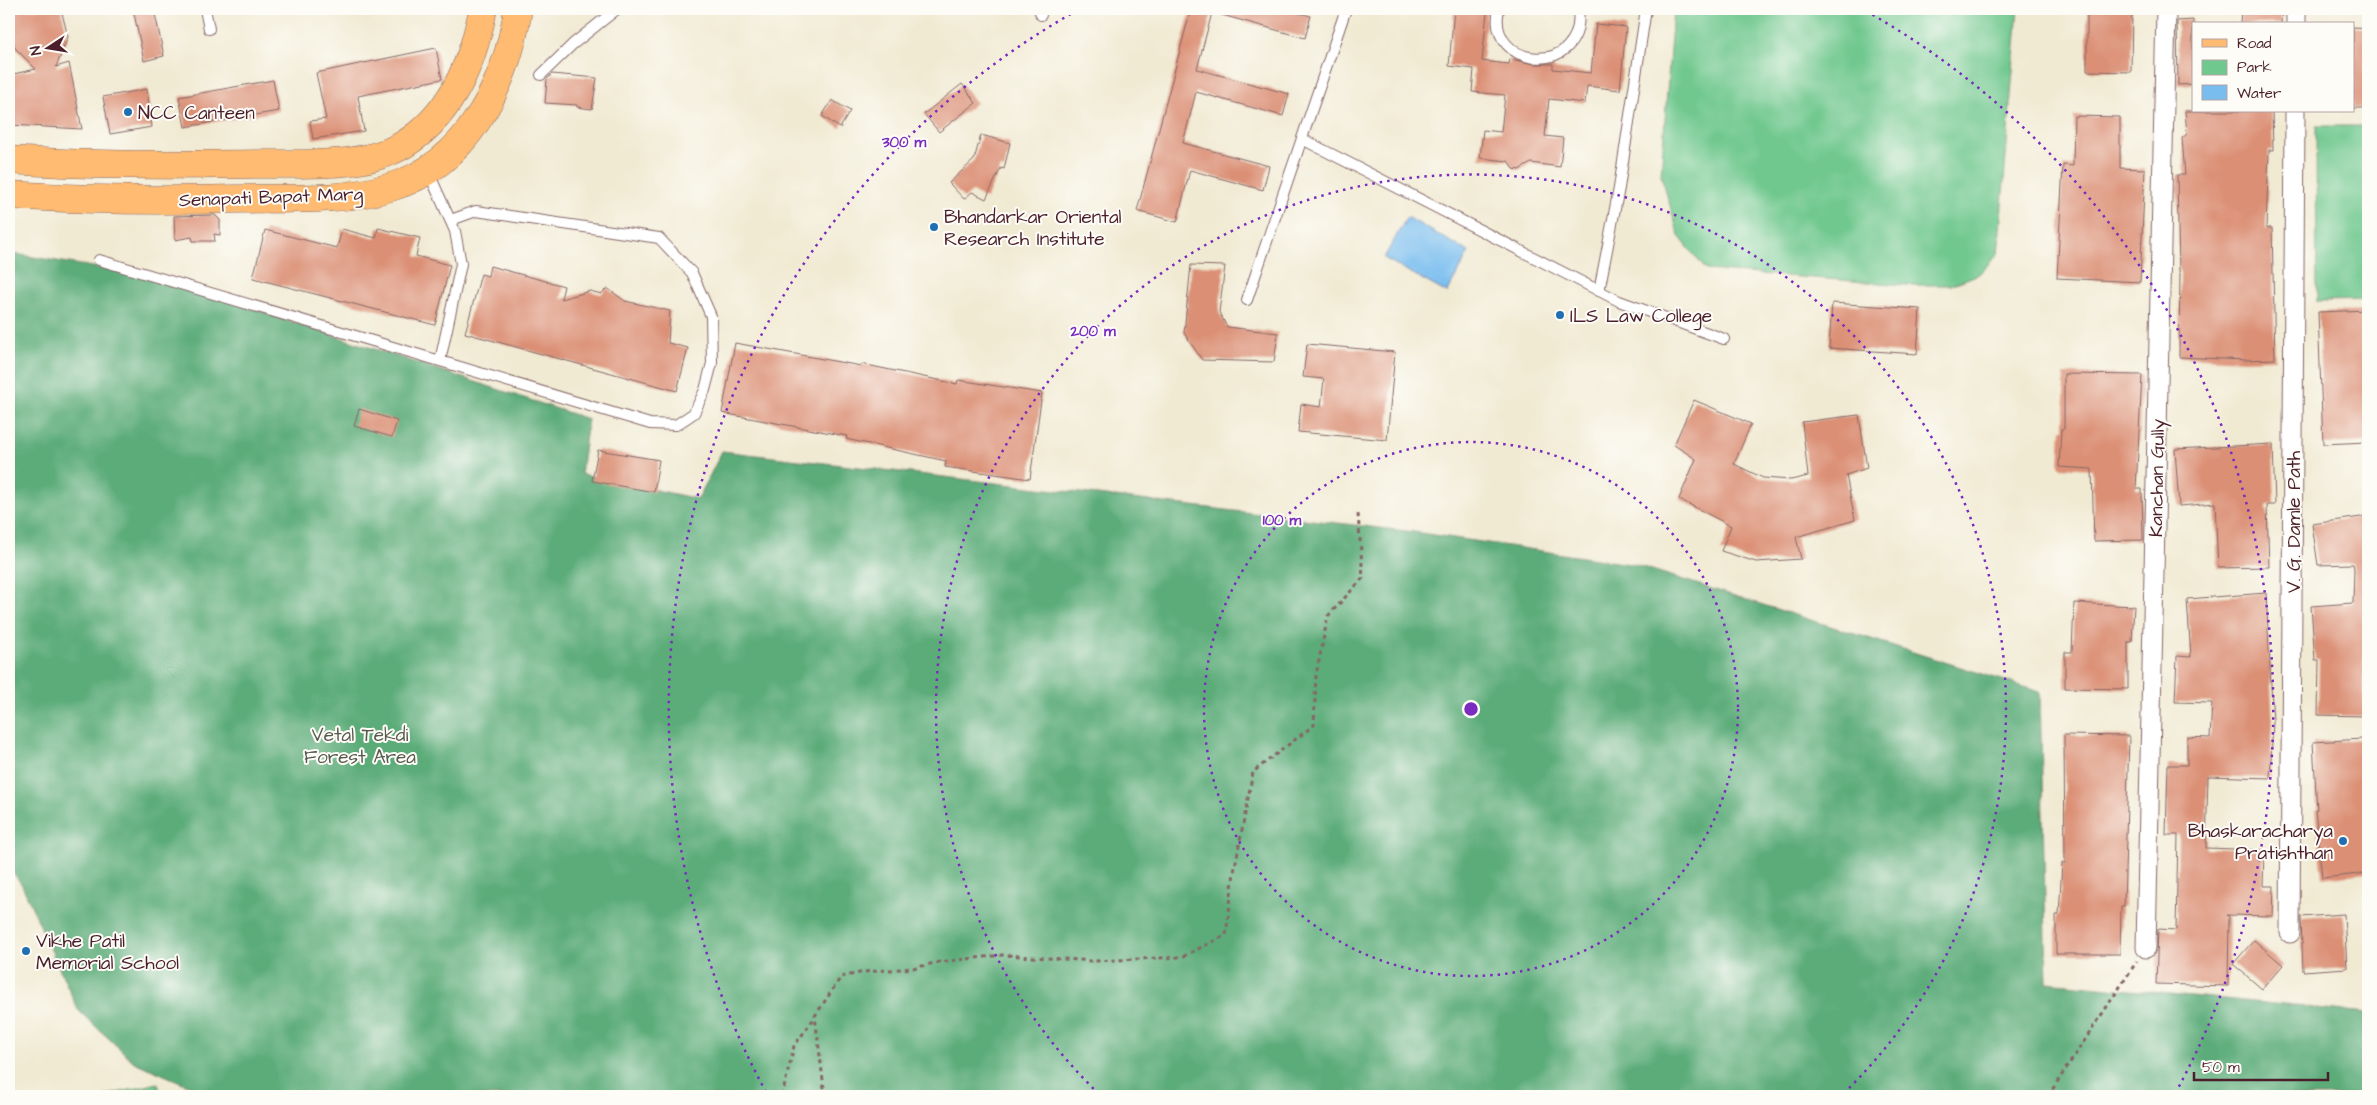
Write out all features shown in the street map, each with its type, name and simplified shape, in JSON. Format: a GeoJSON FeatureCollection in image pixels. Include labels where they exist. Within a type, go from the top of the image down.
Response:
{"type":"FeatureCollection","features":[{"type":"Feature","properties":{"kind":"main road","name":"Senapati Bapat Marg"},"geometry":{"type":"LineString","coordinates":[[9,160],[141,166],[331,162],[381,154],[402,145],[436,118],[456,89],[468,63],[483,9]]}},
{"type":"Feature","properties":{"kind":"main road","name":"Senapati Bapat Marg"},"geometry":{"type":"LineString","coordinates":[[9,194],[141,201],[333,197],[391,187],[419,176],[444,158],[463,140],[486,107],[501,76],[518,9]]}},
{"type":"Feature","properties":{"kind":"street","name":"Kanchan Gully"},"geometry":{"type":"LineString","coordinates":[[2146,948],[2166,9]]}},
{"type":"Feature","properties":{"kind":"street"},"geometry":{"type":"LineString","coordinates":[[2296,9],[2296,22]]}},
{"type":"Feature","properties":{"kind":"street","name":"V. G. Damle Path"},"geometry":{"type":"LineString","coordinates":[[2290,932],[2295,112]]}},
{"type":"Feature","properties":{"kind":"lane"},"geometry":{"type":"LineString","coordinates":[[205,9],[209,29]]}},
{"type":"Feature","properties":{"kind":"lane"},"geometry":{"type":"LineString","coordinates":[[541,75],[573,44],[618,9]]}},
{"type":"Feature","properties":{"kind":"lane"},"geometry":{"type":"LineString","coordinates":[[1247,300],[1346,9]]}},
{"type":"Feature","properties":{"kind":"lane"},"geometry":{"type":"LineString","coordinates":[[1499,9],[1499,30],[1506,42],[1516,52],[1529,58],[1543,59],[1557,55],[1568,46],[1576,34],[1580,20],[1578,9]]}},
{"type":"Feature","properties":{"kind":"lane"},"geometry":{"type":"LineString","coordinates":[[1599,291],[1619,188],[1646,9]]}},
{"type":"Feature","properties":{"kind":"lane"},"geometry":{"type":"LineString","coordinates":[[1302,139],[1619,301],[1724,339]]}},
{"type":"Feature","properties":{"kind":"lane"},"geometry":{"type":"LineString","coordinates":[[427,170],[455,230],[461,264],[440,361]]}},
{"type":"Feature","properties":{"kind":"lane"},"geometry":{"type":"LineString","coordinates":[[99,260],[650,424],[676,425],[694,413],[705,390],[712,363],[711,316],[692,274],[659,238],[476,210],[451,220]]}},
{"type":"Feature","properties":{"kind":"path"},"geometry":{"type":"LineString","coordinates":[[782,1096],[794,1046],[841,977],[864,972],[913,968],[939,962],[1002,955],[1093,961],[1182,957],[1226,936],[1234,872],[1253,772],[1314,724],[1316,675],[1328,616],[1363,578],[1358,514]]}},
{"type":"Feature","properties":{"kind":"path"},"geometry":{"type":"LineString","coordinates":[[2048,1096],[2146,948]]}},
{"type":"Feature","properties":{"kind":"path"},"geometry":{"type":"LineString","coordinates":[[816,1016],[825,1096]]}},
{"type":"Feature","properties":{"kind":"green space"},"geometry":{"type":"Polygon","coordinates":[[[1673,9],[2018,9],[1998,254],[1979,274],[1951,285],[1907,285],[1706,270],[1679,236],[1661,175],[1673,9]]]}},
{"type":"Feature","properties":{"kind":"green space"},"geometry":{"type":"Polygon","coordinates":[[[2316,126],[2368,126],[2368,300],[2317,301],[2316,126]]]}},
{"type":"Feature","properties":{"kind":"green space","name":"Vetal Tekdi Forest Area"},"geometry":{"type":"Polygon","coordinates":[[[9,253],[159,278],[588,419],[581,474],[698,499],[722,451],[1414,532],[1636,565],[2040,692],[2047,982],[2368,1013],[2368,1096],[213,1096],[134,1062],[78,1010],[22,885],[9,867],[9,253]]]}},
{"type":"Feature","properties":{"kind":"green space"},"geometry":{"type":"Polygon","coordinates":[[[158,1083],[161,1096],[104,1096],[158,1083]]]}},
{"type":"Feature","properties":{"kind":"water"},"geometry":{"type":"Polygon","coordinates":[[[1407,217],[1469,252],[1447,293],[1384,258],[1407,217]]]}},
{"type":"Feature","properties":{"kind":"building"},"geometry":{"type":"Polygon","coordinates":[[[9,9],[61,9],[68,37],[56,67],[69,63],[82,129],[10,125],[9,75],[36,69],[15,48],[9,23],[9,9]]]}},
{"type":"Feature","properties":{"kind":"building"},"geometry":{"type":"Polygon","coordinates":[[[133,9],[154,9],[164,56],[144,61],[133,9]]]}},
{"type":"Feature","properties":{"kind":"building"},"geometry":{"type":"Polygon","coordinates":[[[1191,9],[1213,9],[1197,69],[1289,94],[1283,116],[1196,92],[1183,143],[1269,166],[1263,190],[1190,170],[1177,222],[1137,211],[1191,9]]]}},
{"type":"Feature","properties":{"kind":"building"},"geometry":{"type":"Polygon","coordinates":[[[1216,9],[1283,9],[1311,16],[1305,38],[1215,13],[1216,9]]]}},
{"type":"Feature","properties":{"kind":"building"},"geometry":{"type":"Polygon","coordinates":[[[1454,9],[1487,12],[1482,61],[1509,64],[1510,59],[1535,64],[1553,64],[1553,69],[1591,73],[1596,24],[1626,27],[1620,90],[1587,86],[1585,103],[1549,99],[1545,136],[1563,138],[1560,167],[1531,163],[1519,170],[1514,169],[1508,161],[1480,158],[1483,130],[1501,132],[1505,95],[1472,92],[1474,69],[1449,66],[1454,9]]]}},
{"type":"Feature","properties":{"kind":"building"},"geometry":{"type":"Polygon","coordinates":[[[2087,9],[2132,9],[2131,72],[2087,71],[2087,9]]]}},
{"type":"Feature","properties":{"kind":"building"},"geometry":{"type":"Polygon","coordinates":[[[2241,9],[2282,9],[2281,22],[2240,22],[2241,9]]]}},
{"type":"Feature","properties":{"kind":"building"},"geometry":{"type":"Polygon","coordinates":[[[2193,20],[2192,84],[2178,85],[2177,21],[2193,20]]]}},
{"type":"Feature","properties":{"kind":"building"},"geometry":{"type":"Polygon","coordinates":[[[2354,27],[2367,28],[2366,108],[2354,108],[2354,27]]]}},
{"type":"Feature","properties":{"kind":"building"},"geometry":{"type":"Polygon","coordinates":[[[436,48],[442,79],[358,96],[364,131],[313,139],[310,121],[326,119],[316,73],[436,48]]]}},
{"type":"Feature","properties":{"kind":"building"},"geometry":{"type":"Polygon","coordinates":[[[552,74],[597,78],[592,109],[577,107],[577,105],[545,103],[547,79],[552,74]]]}},
{"type":"Feature","properties":{"kind":"building"},"geometry":{"type":"Polygon","coordinates":[[[273,80],[279,111],[185,127],[179,97],[273,80]]]}},
{"type":"Feature","properties":{"kind":"building"},"geometry":{"type":"Polygon","coordinates":[[[962,84],[976,103],[939,132],[924,114],[962,84]]]}},
{"type":"Feature","properties":{"kind":"building","name":"NCC Canteen"},"geometry":{"type":"Polygon","coordinates":[[[147,89],[152,127],[110,134],[103,97],[147,89]]]}},
{"type":"Feature","properties":{"kind":"building"},"geometry":{"type":"Polygon","coordinates":[[[832,100],[850,111],[840,128],[822,116],[832,100]]]}},
{"type":"Feature","properties":{"kind":"building"},"geometry":{"type":"Polygon","coordinates":[[[2185,111],[2272,112],[2273,150],[2269,150],[2266,228],[2272,228],[2275,359],[2245,360],[2179,357],[2180,272],[2177,175],[2185,175],[2182,138],[2187,134],[2185,111]]]}},
{"type":"Feature","properties":{"kind":"building"},"geometry":{"type":"Polygon","coordinates":[[[2074,116],[2120,117],[2120,168],[2145,169],[2140,282],[2057,278],[2063,165],[2073,166],[2074,116]]]}},
{"type":"Feature","properties":{"kind":"building"},"geometry":{"type":"Polygon","coordinates":[[[981,135],[1010,143],[1004,169],[1001,168],[986,199],[972,192],[964,199],[949,183],[974,160],[981,135]]]}},
{"type":"Feature","properties":{"kind":"building"},"geometry":{"type":"Polygon","coordinates":[[[215,215],[220,220],[220,235],[214,234],[215,241],[193,241],[192,237],[175,240],[174,216],[215,215]]]}},
{"type":"Feature","properties":{"kind":"building"},"geometry":{"type":"Polygon","coordinates":[[[378,228],[420,238],[416,256],[450,265],[435,325],[253,278],[265,230],[337,248],[342,229],[376,238],[378,228]]]}},
{"type":"Feature","properties":{"kind":"building"},"geometry":{"type":"Polygon","coordinates":[[[1191,265],[1225,266],[1219,312],[1227,327],[1278,333],[1274,362],[1202,360],[1184,333],[1191,265]]]}},
{"type":"Feature","properties":{"kind":"building"},"geometry":{"type":"Polygon","coordinates":[[[490,266],[564,286],[561,299],[590,291],[601,294],[607,288],[625,301],[670,311],[668,343],[688,348],[677,391],[465,333],[481,274],[488,276],[490,266]]]}},
{"type":"Feature","properties":{"kind":"building"},"geometry":{"type":"Polygon","coordinates":[[[1832,303],[1920,309],[1917,354],[1829,348],[1832,303]]]}},
{"type":"Feature","properties":{"kind":"building"},"geometry":{"type":"Polygon","coordinates":[[[2368,310],[2368,442],[2323,444],[2318,312],[2368,310]]]}},
{"type":"Feature","properties":{"kind":"building"},"geometry":{"type":"Polygon","coordinates":[[[735,343],[861,366],[862,364],[957,384],[958,380],[1042,393],[1030,479],[945,467],[946,461],[846,439],[847,436],[722,413],[735,343]]]}},
{"type":"Feature","properties":{"kind":"building"},"geometry":{"type":"Polygon","coordinates":[[[1307,344],[1395,352],[1387,440],[1298,432],[1301,404],[1321,407],[1324,379],[1303,377],[1307,344]]]}},
{"type":"Feature","properties":{"kind":"building"},"geometry":{"type":"Polygon","coordinates":[[[2064,374],[2142,375],[2136,489],[2142,489],[2143,540],[2094,541],[2092,469],[2059,467],[2061,429],[2064,429],[2064,374]]]}},
{"type":"Feature","properties":{"kind":"building"},"geometry":{"type":"Polygon","coordinates":[[[1694,400],[1751,424],[1734,464],[1763,478],[1791,480],[1808,476],[1802,422],[1859,415],[1867,468],[1846,475],[1855,520],[1796,537],[1801,559],[1756,562],[1721,551],[1731,526],[1679,499],[1696,459],[1674,445],[1694,400]]]}},
{"type":"Feature","properties":{"kind":"building"},"geometry":{"type":"Polygon","coordinates":[[[359,409],[397,421],[392,437],[354,426],[359,409]]]}},
{"type":"Feature","properties":{"kind":"building"},"geometry":{"type":"Polygon","coordinates":[[[2273,444],[2275,505],[2267,505],[2269,567],[2218,568],[2215,503],[2179,506],[2175,449],[2273,444]]]}},
{"type":"Feature","properties":{"kind":"building"},"geometry":{"type":"Polygon","coordinates":[[[598,450],[659,460],[654,492],[592,481],[598,450]]]}},
{"type":"Feature","properties":{"kind":"building"},"geometry":{"type":"Polygon","coordinates":[[[2368,516],[2368,644],[2365,644],[2364,716],[2318,715],[2319,660],[2315,660],[2311,606],[2353,603],[2354,569],[2353,564],[2318,565],[2312,524],[2368,516]]]}},
{"type":"Feature","properties":{"kind":"building"},"geometry":{"type":"Polygon","coordinates":[[[2266,593],[2273,722],[2270,778],[2208,776],[2206,848],[2264,850],[2263,886],[2274,886],[2273,916],[2227,915],[2229,917],[2228,986],[2156,984],[2158,929],[2176,930],[2178,835],[2166,835],[2168,765],[2187,765],[2187,737],[2210,738],[2212,703],[2175,702],[2177,656],[2191,657],[2187,599],[2266,593]]]}},
{"type":"Feature","properties":{"kind":"building"},"geometry":{"type":"Polygon","coordinates":[[[2074,603],[2134,606],[2132,642],[2128,642],[2128,689],[2065,688],[2065,652],[2072,652],[2074,603]]]}},
{"type":"Feature","properties":{"kind":"building"},"geometry":{"type":"Polygon","coordinates":[[[2064,735],[2129,736],[2124,906],[2121,906],[2120,954],[2056,954],[2056,915],[2059,915],[2062,863],[2065,863],[2064,735]]]}},
{"type":"Feature","properties":{"kind":"building"},"geometry":{"type":"Polygon","coordinates":[[[2363,739],[2368,804],[2368,873],[2322,878],[2315,810],[2317,810],[2313,742],[2363,739]]]}},
{"type":"Feature","properties":{"kind":"building"},"geometry":{"type":"Polygon","coordinates":[[[2344,914],[2347,968],[2303,971],[2301,917],[2344,914]]]}},
{"type":"Feature","properties":{"kind":"building"},"geometry":{"type":"Polygon","coordinates":[[[2254,940],[2283,965],[2262,989],[2233,964],[2254,940]]]}},
{"type":"Feature","properties":{"kind":"place","name":"NCC Canteen"},"geometry":{"type":"Point","coordinates":[128,112]}},
{"type":"Feature","properties":{"kind":"place","name":"Bhandarkar Oriental Research Institute"},"geometry":{"type":"Point","coordinates":[934,227]}},
{"type":"Feature","properties":{"kind":"place","name":"ILS Law College"},"geometry":{"type":"Point","coordinates":[1560,315]}},
{"type":"Feature","properties":{"kind":"place","name":"Bhaskaracharya Pratishthan"},"geometry":{"type":"Point","coordinates":[2343,841]}},
{"type":"Feature","properties":{"kind":"place","name":"Vikhe Patil Memorial School"},"geometry":{"type":"Point","coordinates":[26,951]}}]}
